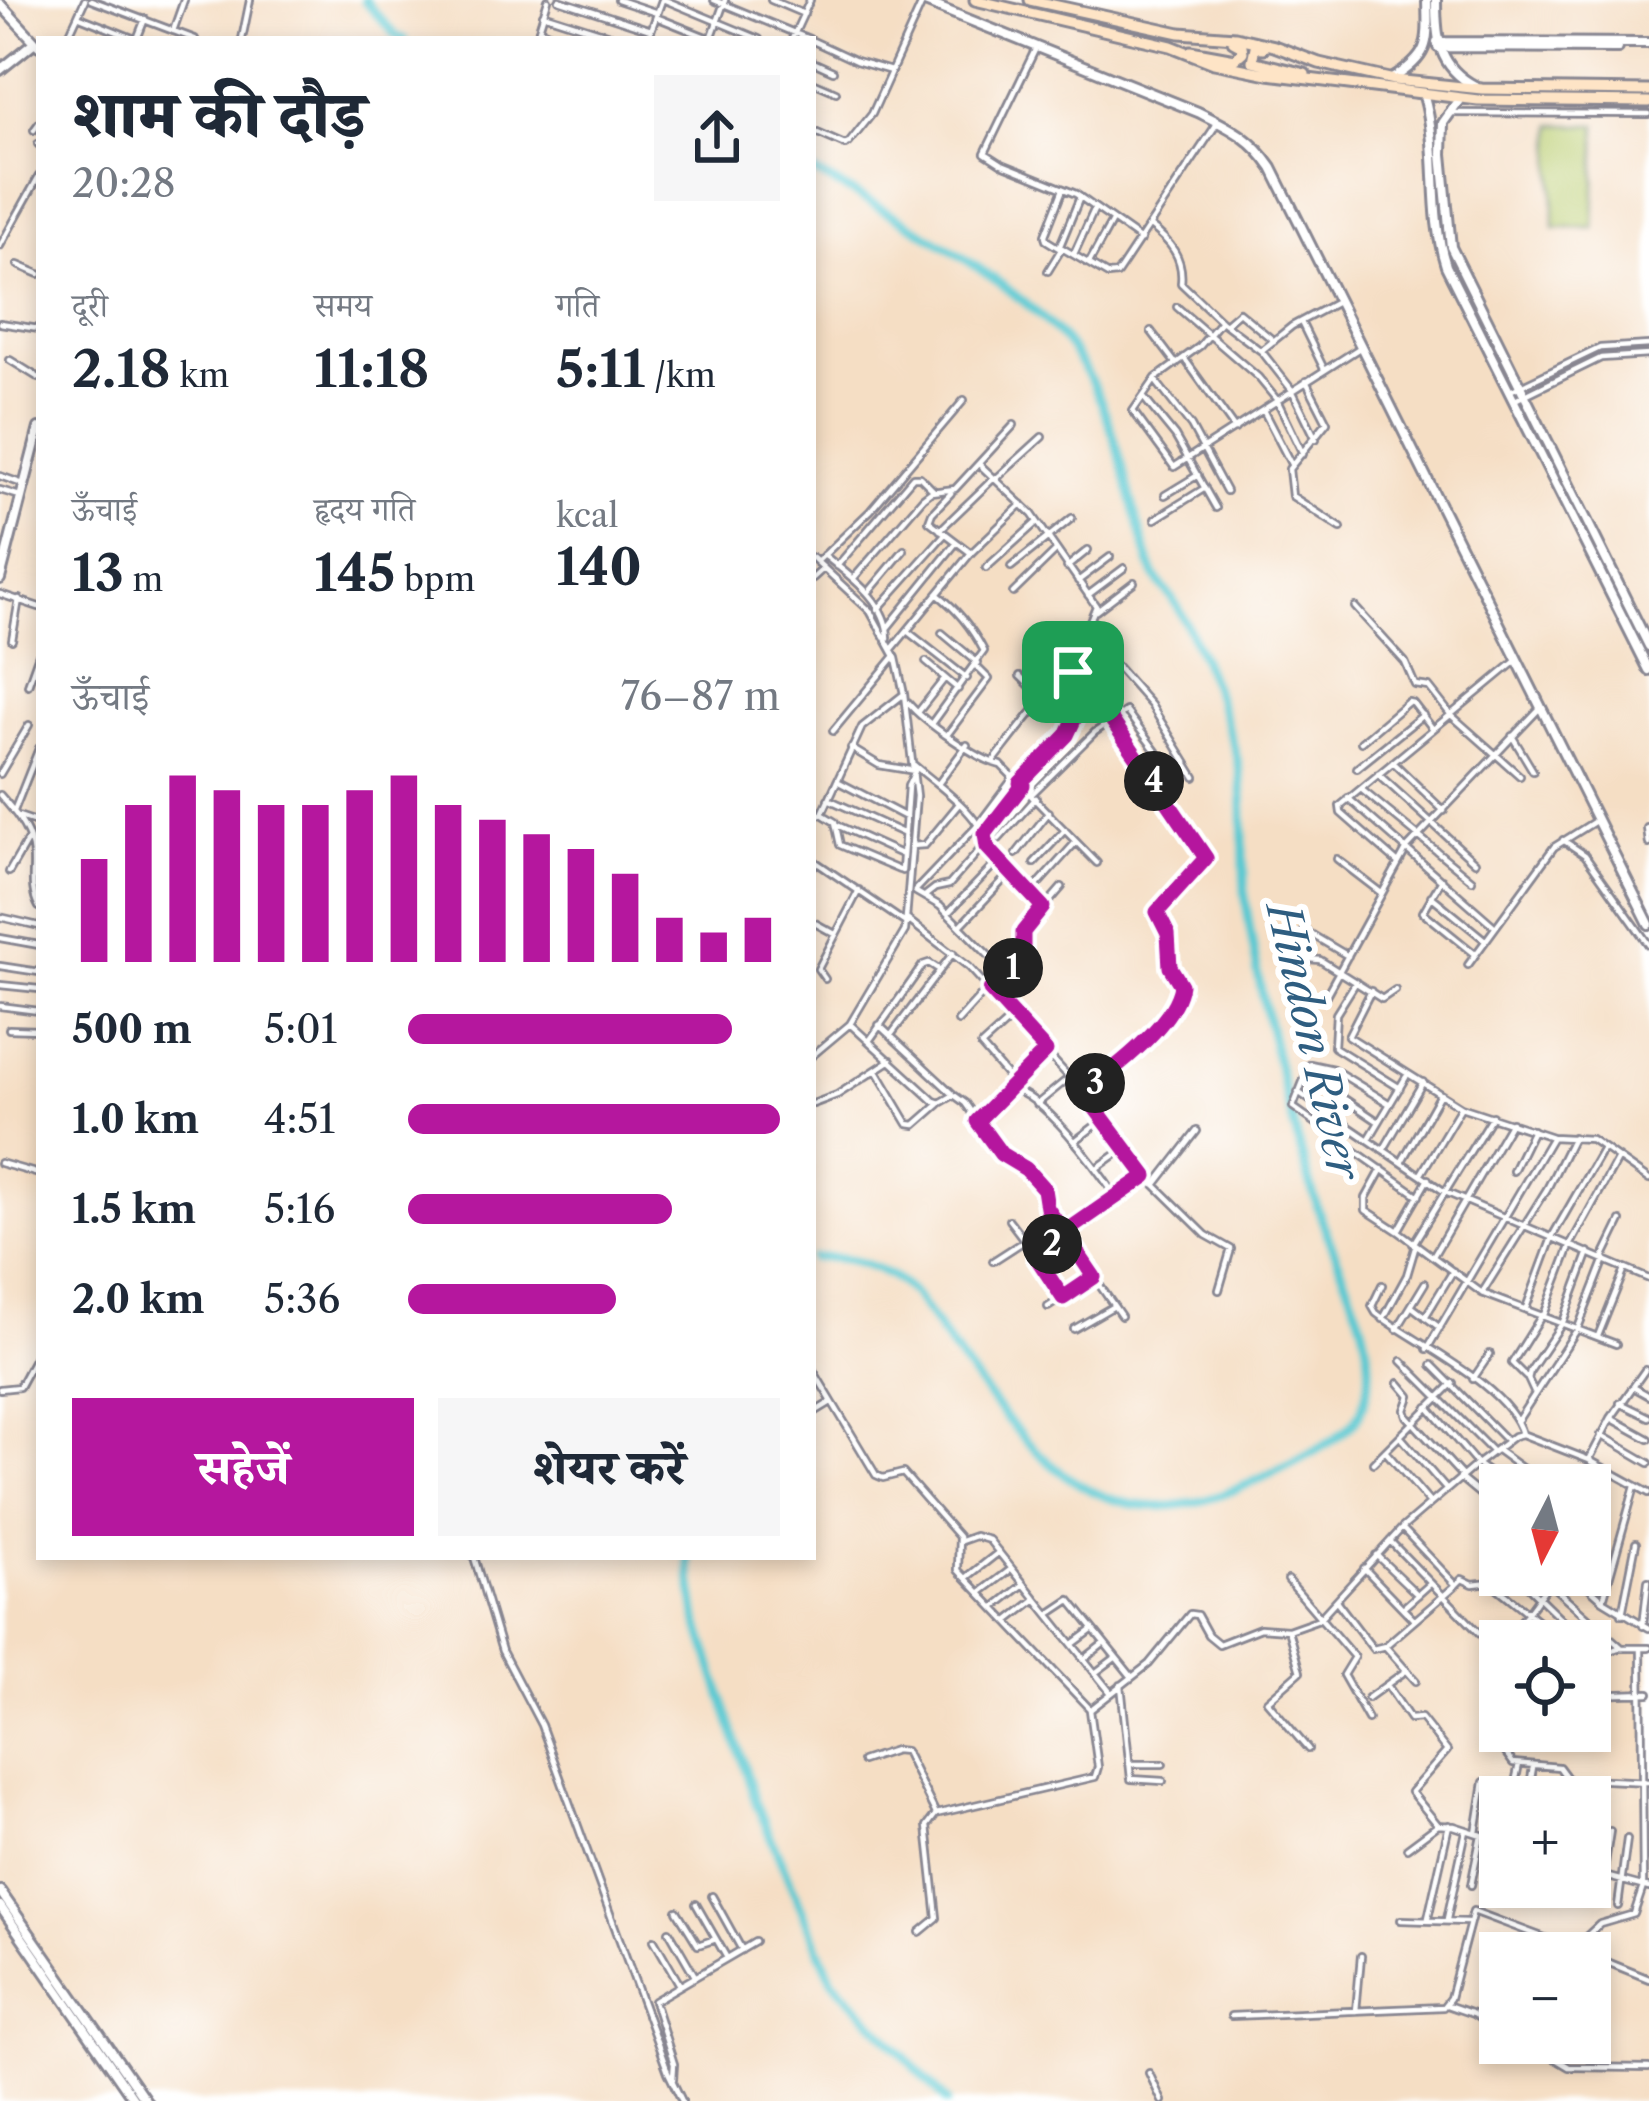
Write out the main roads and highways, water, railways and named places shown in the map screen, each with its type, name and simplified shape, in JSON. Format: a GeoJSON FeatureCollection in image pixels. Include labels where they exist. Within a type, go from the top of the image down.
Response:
{"type":"FeatureCollection","features":[{"type":"Feature","properties":{"kind":"main road"},"geometry":{"type":"LineString","coordinates":[[975,0],[1230,60],[1243,52],[1238,43],[1030,0]]}},
{"type":"Feature","properties":{"kind":"main road"},"geometry":{"type":"LineString","coordinates":[[1180,33],[1234,37],[1318,63]]}},
{"type":"Feature","properties":{"kind":"main road"},"geometry":{"type":"LineString","coordinates":[[1171,46],[1214,63],[1322,78]]}},
{"type":"Feature","properties":{"kind":"main road"},"geometry":{"type":"LineString","coordinates":[[1649,91],[1482,89],[1391,79],[1259,46],[1251,53],[1256,64],[1424,96],[1649,102]]}},
{"type":"Feature","properties":{"kind":"waterway","name":"Hindon River"},"geometry":{"type":"LineString","coordinates":[[364,0],[396,36]]}},
{"type":"Feature","properties":{"kind":"waterway","name":"Hindon River"},"geometry":{"type":"LineString","coordinates":[[816,174],[916,228],[1023,301],[1073,352],[1101,402],[1152,569],[1189,629],[1235,751],[1242,788],[1245,891],[1260,985],[1318,1209],[1362,1323],[1369,1369],[1366,1394],[1358,1417],[1345,1431],[1271,1474],[1218,1496],[1173,1506],[1132,1504],[1096,1493],[1033,1448],[900,1282],[865,1264],[816,1258]]}},
{"type":"Feature","properties":{"kind":"waterway","name":"Hindon River"},"geometry":{"type":"LineString","coordinates":[[688,1560],[697,1618],[756,1803],[832,1979],[947,2101]]}}]}
